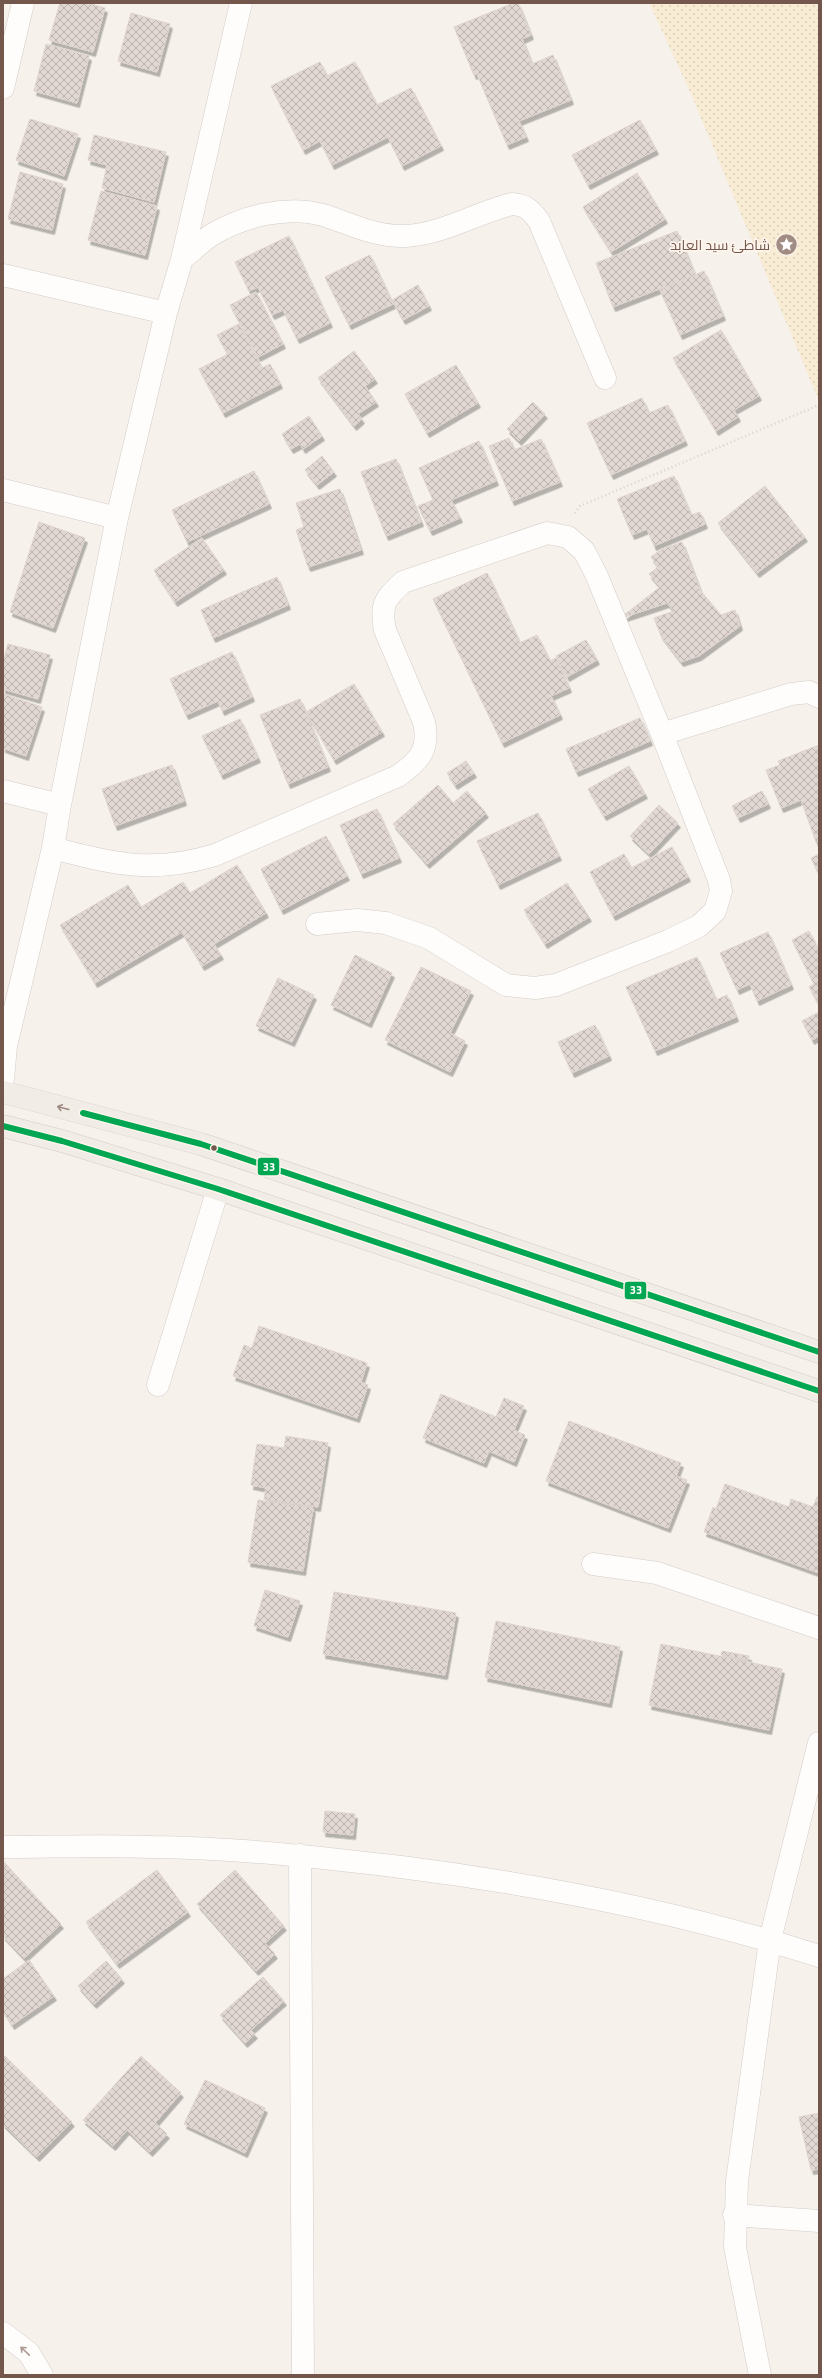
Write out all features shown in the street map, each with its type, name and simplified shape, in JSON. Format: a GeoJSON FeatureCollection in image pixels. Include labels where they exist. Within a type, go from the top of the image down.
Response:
{"type":"FeatureCollection","features":[{"type":"Feature","properties":{"kind":"main road"},"geometry":{"type":"LineString","coordinates":[[3,1092],[201,1144],[819,1352]]}},
{"type":"Feature","properties":{"kind":"main road"},"geometry":{"type":"LineString","coordinates":[[3,1126],[62,1141],[218,1189],[819,1391]]}},
{"type":"Feature","properties":{"kind":"street"},"geometry":{"type":"LineString","coordinates":[[3,88],[24,3]]}},
{"type":"Feature","properties":{"kind":"street"},"geometry":{"type":"LineString","coordinates":[[3,1079],[6,1046],[53,848],[60,805],[117,518],[166,313],[182,260],[241,3]]}},
{"type":"Feature","properties":{"kind":"street"},"geometry":{"type":"LineString","coordinates":[[182,260],[212,235],[246,218],[284,211],[322,215],[376,233],[404,236],[432,232],[506,205],[523,205],[532,211],[539,222],[605,378]]}},
{"type":"Feature","properties":{"kind":"street"},"geometry":{"type":"LineString","coordinates":[[3,275],[166,313]]}},
{"type":"Feature","properties":{"kind":"street"},"geometry":{"type":"LineString","coordinates":[[3,490],[117,518]]}},
{"type":"Feature","properties":{"kind":"street"},"geometry":{"type":"LineString","coordinates":[[53,848],[106,862],[162,866],[189,863],[215,855],[398,776],[414,764],[423,751],[427,736],[424,722],[385,630],[382,615],[384,602],[403,582],[547,533],[568,537],[584,551],[596,574],[662,734],[719,880],[721,891],[715,911],[699,926],[668,941],[556,985],[527,988],[506,985],[429,938],[392,924],[357,920],[318,924]]}},
{"type":"Feature","properties":{"kind":"street"},"geometry":{"type":"LineString","coordinates":[[662,734],[791,694],[809,692],[819,697]]}},
{"type":"Feature","properties":{"kind":"street"},"geometry":{"type":"LineString","coordinates":[[3,791],[60,805]]}},
{"type":"Feature","properties":{"kind":"street"},"geometry":{"type":"LineString","coordinates":[[158,1386],[218,1189]]}},
{"type":"Feature","properties":{"kind":"street"},"geometry":{"type":"LineString","coordinates":[[593,1564],[657,1573],[819,1628]]}},
{"type":"Feature","properties":{"kind":"street"},"geometry":{"type":"LineString","coordinates":[[760,2375],[735,2247],[734,2216],[737,2181],[770,1940],[819,1743]]}},
{"type":"Feature","properties":{"kind":"street"},"geometry":{"type":"LineString","coordinates":[[3,1847],[153,1847],[300,1855],[504,1880],[641,1907],[770,1940],[819,1956]]}},
{"type":"Feature","properties":{"kind":"street"},"geometry":{"type":"LineString","coordinates":[[300,1855],[303,2375]]}},
{"type":"Feature","properties":{"kind":"street"},"geometry":{"type":"LineString","coordinates":[[734,2216],[819,2221]]}},
{"type":"Feature","properties":{"kind":"street"},"geometry":{"type":"LineString","coordinates":[[3,2333],[29,2353],[42,2375]]}},
{"type":"Feature","properties":{"kind":"path"},"geometry":{"type":"LineString","coordinates":[[557,535],[580,506],[819,405]]}},
{"type":"Feature","properties":{"kind":"sand","name":"شاطئ سيد العابد"},"geometry":{"type":"Polygon","coordinates":[[[649,3],[819,3],[819,401],[688,87],[649,3]]]}},
{"type":"Feature","properties":{"kind":"building"},"geometry":{"type":"Polygon","coordinates":[[[60,3],[87,3],[105,8],[93,52],[49,40],[60,3]]]}},
{"type":"Feature","properties":{"kind":"building"},"geometry":{"type":"Polygon","coordinates":[[[514,3],[518,3],[531,35],[522,39],[532,64],[553,55],[571,100],[519,121],[526,137],[507,145],[477,74],[474,75],[454,27],[514,3]]]}},
{"type":"Feature","properties":{"kind":"building"},"geometry":{"type":"Polygon","coordinates":[[[131,13],[170,24],[157,72],[118,61],[131,13]]]}},
{"type":"Feature","properties":{"kind":"building"},"geometry":{"type":"Polygon","coordinates":[[[46,44],[89,56],[77,103],[34,91],[46,44]]]}},
{"type":"Feature","properties":{"kind":"building"},"geometry":{"type":"Polygon","coordinates":[[[320,62],[327,76],[355,62],[377,105],[411,88],[441,146],[402,166],[388,137],[332,165],[320,141],[303,150],[271,86],[320,62]]]}},
{"type":"Feature","properties":{"kind":"building"},"geometry":{"type":"Polygon","coordinates":[[[30,119],[78,134],[64,176],[16,160],[30,119]]]}},
{"type":"Feature","properties":{"kind":"building"},"geometry":{"type":"Polygon","coordinates":[[[640,120],[656,150],[588,185],[572,155],[640,120]]]}},
{"type":"Feature","properties":{"kind":"building"},"geometry":{"type":"Polygon","coordinates":[[[94,135],[166,152],[154,202],[102,188],[107,165],[88,160],[94,135]]]}},
{"type":"Feature","properties":{"kind":"building"},"geometry":{"type":"Polygon","coordinates":[[[20,172],[63,184],[52,230],[8,219],[20,172]]]}},
{"type":"Feature","properties":{"kind":"building"},"geometry":{"type":"Polygon","coordinates":[[[637,173],[665,219],[611,252],[583,207],[637,173]]]}},
{"type":"Feature","properties":{"kind":"building"},"geometry":{"type":"Polygon","coordinates":[[[101,191],[157,206],[145,255],[88,240],[101,191]]]}},
{"type":"Feature","properties":{"kind":"building"},"geometry":{"type":"Polygon","coordinates":[[[677,231],[695,275],[613,307],[596,263],[677,231]]]}},
{"type":"Feature","properties":{"kind":"building"},"geometry":{"type":"Polygon","coordinates":[[[289,236],[330,323],[297,339],[283,310],[272,315],[258,287],[249,291],[235,262],[289,236]]]}},
{"type":"Feature","properties":{"kind":"building"},"geometry":{"type":"Polygon","coordinates":[[[370,255],[393,304],[349,325],[325,277],[370,255]]]}},
{"type":"Feature","properties":{"kind":"building"},"geometry":{"type":"Polygon","coordinates":[[[704,271],[723,316],[680,335],[660,290],[704,271]]]}},
{"type":"Feature","properties":{"kind":"building"},"geometry":{"type":"Polygon","coordinates":[[[418,285],[429,306],[403,320],[392,300],[418,285]]]}},
{"type":"Feature","properties":{"kind":"building"},"geometry":{"type":"Polygon","coordinates":[[[256,292],[283,344],[258,357],[230,305],[256,292]]]}},
{"type":"Feature","properties":{"kind":"building"},"geometry":{"type":"Polygon","coordinates":[[[239,324],[262,368],[270,364],[280,384],[223,413],[199,369],[228,354],[217,335],[239,324]]]}},
{"type":"Feature","properties":{"kind":"building"},"geometry":{"type":"Polygon","coordinates":[[[721,330],[759,396],[734,410],[738,417],[716,431],[673,358],[721,330]]]}},
{"type":"Feature","properties":{"kind":"building"},"geometry":{"type":"Polygon","coordinates":[[[354,351],[375,379],[365,386],[376,402],[358,414],[362,419],[354,426],[318,378],[354,351]]]}},
{"type":"Feature","properties":{"kind":"building"},"geometry":{"type":"Polygon","coordinates":[[[456,365],[478,403],[427,433],[405,394],[456,365]]]}},
{"type":"Feature","properties":{"kind":"building"},"geometry":{"type":"Polygon","coordinates":[[[642,398],[649,413],[668,405],[685,441],[611,475],[587,423],[642,398]]]}},
{"type":"Feature","properties":{"kind":"building"},"geometry":{"type":"Polygon","coordinates":[[[533,402],[545,414],[519,441],[507,429],[533,402]]]}},
{"type":"Feature","properties":{"kind":"building"},"geometry":{"type":"Polygon","coordinates":[[[309,416],[322,436],[303,449],[300,444],[291,449],[282,434],[309,416]]]}},
{"type":"Feature","properties":{"kind":"building"},"geometry":{"type":"Polygon","coordinates":[[[509,438],[514,450],[541,439],[560,482],[512,501],[489,446],[509,438]]]}},
{"type":"Feature","properties":{"kind":"building"},"geometry":{"type":"Polygon","coordinates":[[[479,441],[496,481],[451,500],[460,518],[430,531],[418,506],[433,500],[419,468],[479,441]]]}},
{"type":"Feature","properties":{"kind":"building"},"geometry":{"type":"Polygon","coordinates":[[[322,456],[334,472],[317,485],[305,470],[322,456]]]}},
{"type":"Feature","properties":{"kind":"building"},"geometry":{"type":"Polygon","coordinates":[[[396,459],[421,522],[386,536],[361,472],[396,459]]]}},
{"type":"Feature","properties":{"kind":"building"},"geometry":{"type":"Polygon","coordinates":[[[254,471],[269,504],[187,542],[172,510],[254,471]]]}},
{"type":"Feature","properties":{"kind":"building"},"geometry":{"type":"Polygon","coordinates":[[[674,476],[691,515],[700,512],[705,524],[654,546],[647,529],[632,535],[617,499],[674,476]]]}},
{"type":"Feature","properties":{"kind":"building"},"geometry":{"type":"Polygon","coordinates":[[[765,486],[805,537],[757,573],[718,523],[765,486]]]}},
{"type":"Feature","properties":{"kind":"building"},"geometry":{"type":"Polygon","coordinates":[[[340,489],[361,550],[308,567],[296,530],[304,527],[296,503],[340,489]]]}},
{"type":"Feature","properties":{"kind":"building"},"geometry":{"type":"Polygon","coordinates":[[[39,522],[85,538],[53,628],[10,612],[39,522]]]}},
{"type":"Feature","properties":{"kind":"building"},"geometry":{"type":"Polygon","coordinates":[[[202,538],[224,570],[175,602],[154,570],[202,538]]]}},
{"type":"Feature","properties":{"kind":"building"},"geometry":{"type":"Polygon","coordinates":[[[682,542],[700,590],[721,615],[735,610],[740,626],[699,656],[681,662],[661,636],[654,618],[674,611],[667,603],[619,619],[660,587],[649,574],[658,567],[651,557],[660,550],[682,542]]]}},
{"type":"Feature","properties":{"kind":"building"},"geometry":{"type":"Polygon","coordinates":[[[487,573],[520,643],[537,635],[550,661],[556,658],[569,688],[551,696],[560,715],[502,743],[433,599],[487,573]]]}},
{"type":"Feature","properties":{"kind":"building"},"geometry":{"type":"Polygon","coordinates":[[[277,577],[288,605],[213,638],[201,610],[277,577]]]}},
{"type":"Feature","properties":{"kind":"building"},"geometry":{"type":"Polygon","coordinates":[[[586,640],[597,660],[567,677],[556,656],[586,640]]]}},
{"type":"Feature","properties":{"kind":"building"},"geometry":{"type":"Polygon","coordinates":[[[8,644],[50,655],[38,699],[3,689],[3,663],[8,644]]]}},
{"type":"Feature","properties":{"kind":"building"},"geometry":{"type":"Polygon","coordinates":[[[232,652],[252,697],[222,711],[218,701],[186,715],[170,679],[232,652]]]}},
{"type":"Feature","properties":{"kind":"building"},"geometry":{"type":"Polygon","coordinates":[[[354,684],[382,732],[334,760],[306,712],[354,684]]]}},
{"type":"Feature","properties":{"kind":"building"},"geometry":{"type":"Polygon","coordinates":[[[3,694],[42,707],[26,756],[3,748],[3,694]]]}},
{"type":"Feature","properties":{"kind":"building"},"geometry":{"type":"Polygon","coordinates":[[[300,699],[328,767],[288,784],[260,715],[300,699]]]}},
{"type":"Feature","properties":{"kind":"building"},"geometry":{"type":"Polygon","coordinates":[[[640,718],[650,741],[576,772],[566,749],[640,718]]]}},
{"type":"Feature","properties":{"kind":"building"},"geometry":{"type":"Polygon","coordinates":[[[240,719],[258,758],[221,775],[202,736],[240,719]]]}},
{"type":"Feature","properties":{"kind":"building"},"geometry":{"type":"Polygon","coordinates":[[[819,745],[819,841],[816,842],[801,800],[781,808],[766,770],[780,765],[778,761],[819,745]]]}},
{"type":"Feature","properties":{"kind":"building"},"geometry":{"type":"Polygon","coordinates":[[[466,761],[474,773],[455,785],[447,773],[466,761]]]}},
{"type":"Feature","properties":{"kind":"building"},"geometry":{"type":"Polygon","coordinates":[[[172,765],[184,801],[115,826],[102,789],[172,765]]]}},
{"type":"Feature","properties":{"kind":"building"},"geometry":{"type":"Polygon","coordinates":[[[629,766],[645,794],[604,816],[588,789],[629,766]]]}},
{"type":"Feature","properties":{"kind":"building"},"geometry":{"type":"Polygon","coordinates":[[[438,785],[453,803],[467,791],[486,813],[427,864],[393,824],[438,785]]]}},
{"type":"Feature","properties":{"kind":"building"},"geometry":{"type":"Polygon","coordinates":[[[762,791],[768,804],[738,818],[732,806],[762,791]]]}},
{"type":"Feature","properties":{"kind":"building"},"geometry":{"type":"Polygon","coordinates":[[[659,805],[678,823],[649,854],[630,836],[659,805]]]}},
{"type":"Feature","properties":{"kind":"building"},"geometry":{"type":"Polygon","coordinates":[[[377,809],[399,858],[361,874],[340,825],[377,809]]]}},
{"type":"Feature","properties":{"kind":"building"},"geometry":{"type":"Polygon","coordinates":[[[538,813],[559,856],[498,885],[477,841],[538,813]]]}},
{"type":"Feature","properties":{"kind":"building"},"geometry":{"type":"Polygon","coordinates":[[[326,836],[347,876],[281,910],[261,869],[326,836]]]}},
{"type":"Feature","properties":{"kind":"building"},"geometry":{"type":"Polygon","coordinates":[[[672,847],[688,877],[613,916],[590,872],[624,854],[631,868],[672,847]]]}},
{"type":"Feature","properties":{"kind":"building"},"geometry":{"type":"Polygon","coordinates":[[[819,854],[819,875],[811,858],[819,854]]]}},
{"type":"Feature","properties":{"kind":"building"},"geometry":{"type":"Polygon","coordinates":[[[237,865],[266,913],[214,944],[221,955],[202,966],[182,932],[95,983],[60,925],[128,885],[141,907],[183,882],[190,893],[237,865]]]}},
{"type":"Feature","properties":{"kind":"building"},"geometry":{"type":"Polygon","coordinates":[[[567,883],[589,917],[545,944],[524,910],[567,883]]]}},
{"type":"Feature","properties":{"kind":"building"},"geometry":{"type":"Polygon","coordinates":[[[809,931],[819,951],[819,1005],[809,987],[814,984],[792,940],[809,931]]]}},
{"type":"Feature","properties":{"kind":"building"},"geometry":{"type":"Polygon","coordinates":[[[768,932],[791,985],[757,1001],[750,984],[737,990],[720,953],[768,932]]]}},
{"type":"Feature","properties":{"kind":"building"},"geometry":{"type":"Polygon","coordinates":[[[355,955],[392,973],[369,1023],[331,1005],[355,955]]]}},
{"type":"Feature","properties":{"kind":"building"},"geometry":{"type":"Polygon","coordinates":[[[697,957],[716,1000],[727,995],[736,1017],[655,1051],[626,987],[697,957]]]}},
{"type":"Feature","properties":{"kind":"building"},"geometry":{"type":"Polygon","coordinates":[[[421,967],[471,991],[450,1033],[465,1041],[450,1072],[385,1040],[421,967]]]}},
{"type":"Feature","properties":{"kind":"building"},"geometry":{"type":"Polygon","coordinates":[[[278,978],[314,995],[292,1042],[256,1026],[278,978]]]}},
{"type":"Feature","properties":{"kind":"building"},"geometry":{"type":"Polygon","coordinates":[[[819,1012],[819,1036],[812,1040],[802,1021],[819,1012]]]}},
{"type":"Feature","properties":{"kind":"building"},"geometry":{"type":"Polygon","coordinates":[[[595,1025],[609,1056],[572,1073],[558,1042],[595,1025]]]}},
{"type":"Feature","properties":{"kind":"building"},"geometry":{"type":"Polygon","coordinates":[[[259,1326],[367,1363],[361,1382],[368,1385],[357,1418],[233,1376],[244,1345],[252,1348],[259,1326]]]}},
{"type":"Feature","properties":{"kind":"building"},"geometry":{"type":"Polygon","coordinates":[[[441,1394],[496,1417],[504,1398],[524,1406],[514,1430],[525,1435],[514,1462],[489,1451],[484,1463],[423,1438],[441,1394]]]}},
{"type":"Feature","properties":{"kind":"building"},"geometry":{"type":"Polygon","coordinates":[[[569,1421],[681,1463],[676,1476],[687,1480],[668,1528],[546,1481],[569,1421]]]}},
{"type":"Feature","properties":{"kind":"building"},"geometry":{"type":"Polygon","coordinates":[[[286,1436],[328,1443],[318,1507],[264,1499],[266,1488],[251,1485],[257,1444],[284,1448],[286,1436]]]}},
{"type":"Feature","properties":{"kind":"building"},"geometry":{"type":"Polygon","coordinates":[[[725,1484],[789,1507],[791,1499],[813,1507],[817,1497],[819,1497],[819,1573],[704,1532],[713,1507],[716,1509],[725,1484]]]}},
{"type":"Feature","properties":{"kind":"building"},"geometry":{"type":"Polygon","coordinates":[[[258,1500],[313,1508],[303,1571],[248,1562],[258,1500]]]}},
{"type":"Feature","properties":{"kind":"building"},"geometry":{"type":"Polygon","coordinates":[[[265,1590],[300,1601],[288,1637],[254,1626],[265,1590]]]}},
{"type":"Feature","properties":{"kind":"building"},"geometry":{"type":"Polygon","coordinates":[[[334,1592],[456,1613],[445,1675],[323,1654],[334,1592]]]}},
{"type":"Feature","properties":{"kind":"building"},"geometry":{"type":"Polygon","coordinates":[[[496,1621],[620,1647],[609,1703],[485,1677],[496,1621]]]}},
{"type":"Feature","properties":{"kind":"building"},"geometry":{"type":"Polygon","coordinates":[[[661,1644],[782,1669],[769,1730],[649,1705],[661,1644]]]}},
{"type":"Feature","properties":{"kind":"building"},"geometry":{"type":"Polygon","coordinates":[[[722,1651],[749,1656],[748,1660],[721,1655],[722,1651]]]}},
{"type":"Feature","properties":{"kind":"building"},"geometry":{"type":"Polygon","coordinates":[[[325,1811],[355,1814],[353,1835],[323,1832],[325,1811]]]}},
{"type":"Feature","properties":{"kind":"building"},"geometry":{"type":"Polygon","coordinates":[[[4,1862],[61,1924],[24,1958],[3,1936],[4,1862]]]}},
{"type":"Feature","properties":{"kind":"building"},"geometry":{"type":"Polygon","coordinates":[[[157,1870],[188,1912],[117,1964],[86,1922],[157,1870]]]}},
{"type":"Feature","properties":{"kind":"building"},"geometry":{"type":"Polygon","coordinates":[[[235,1870],[284,1926],[265,1943],[275,1954],[256,1971],[197,1904],[235,1870]]]}},
{"type":"Feature","properties":{"kind":"building"},"geometry":{"type":"Polygon","coordinates":[[[29,1960],[54,1996],[12,2025],[3,2011],[3,1979],[29,1960]]]}},
{"type":"Feature","properties":{"kind":"building"},"geometry":{"type":"Polygon","coordinates":[[[106,1961],[122,1979],[94,2004],[78,1986],[106,1961]]]}},
{"type":"Feature","properties":{"kind":"building"},"geometry":{"type":"Polygon","coordinates":[[[263,1977],[284,2001],[251,2030],[255,2034],[245,2043],[220,2015],[263,1977]]]}},
{"type":"Feature","properties":{"kind":"building"},"geometry":{"type":"Polygon","coordinates":[[[5,2056],[72,2122],[37,2157],[3,2124],[3,2058],[5,2056]]]}},
{"type":"Feature","properties":{"kind":"building"},"geometry":{"type":"Polygon","coordinates":[[[141,2056],[181,2093],[155,2123],[167,2134],[150,2152],[127,2130],[113,2146],[83,2120],[141,2056]]]}},
{"type":"Feature","properties":{"kind":"building"},"geometry":{"type":"Polygon","coordinates":[[[205,2080],[265,2108],[245,2153],[184,2124],[205,2080]]]}},
{"type":"Feature","properties":{"kind":"building"},"geometry":{"type":"Polygon","coordinates":[[[819,2113],[819,2169],[811,2170],[799,2117],[819,2113]]]}},
{"type":"Feature","properties":{"kind":"transit line","name":"33"},"geometry":{"type":"LineString","coordinates":[[83,1113],[201,1144],[819,1352]]}},
{"type":"Feature","properties":{"kind":"transit line","name":"33"},"geometry":{"type":"LineString","coordinates":[[3,1126],[62,1141],[218,1189],[819,1391]]}},
{"type":"Feature","properties":{"kind":"place","name":"شاطئ سيد العابد"},"geometry":{"type":"Point","coordinates":[786,244]}}]}
